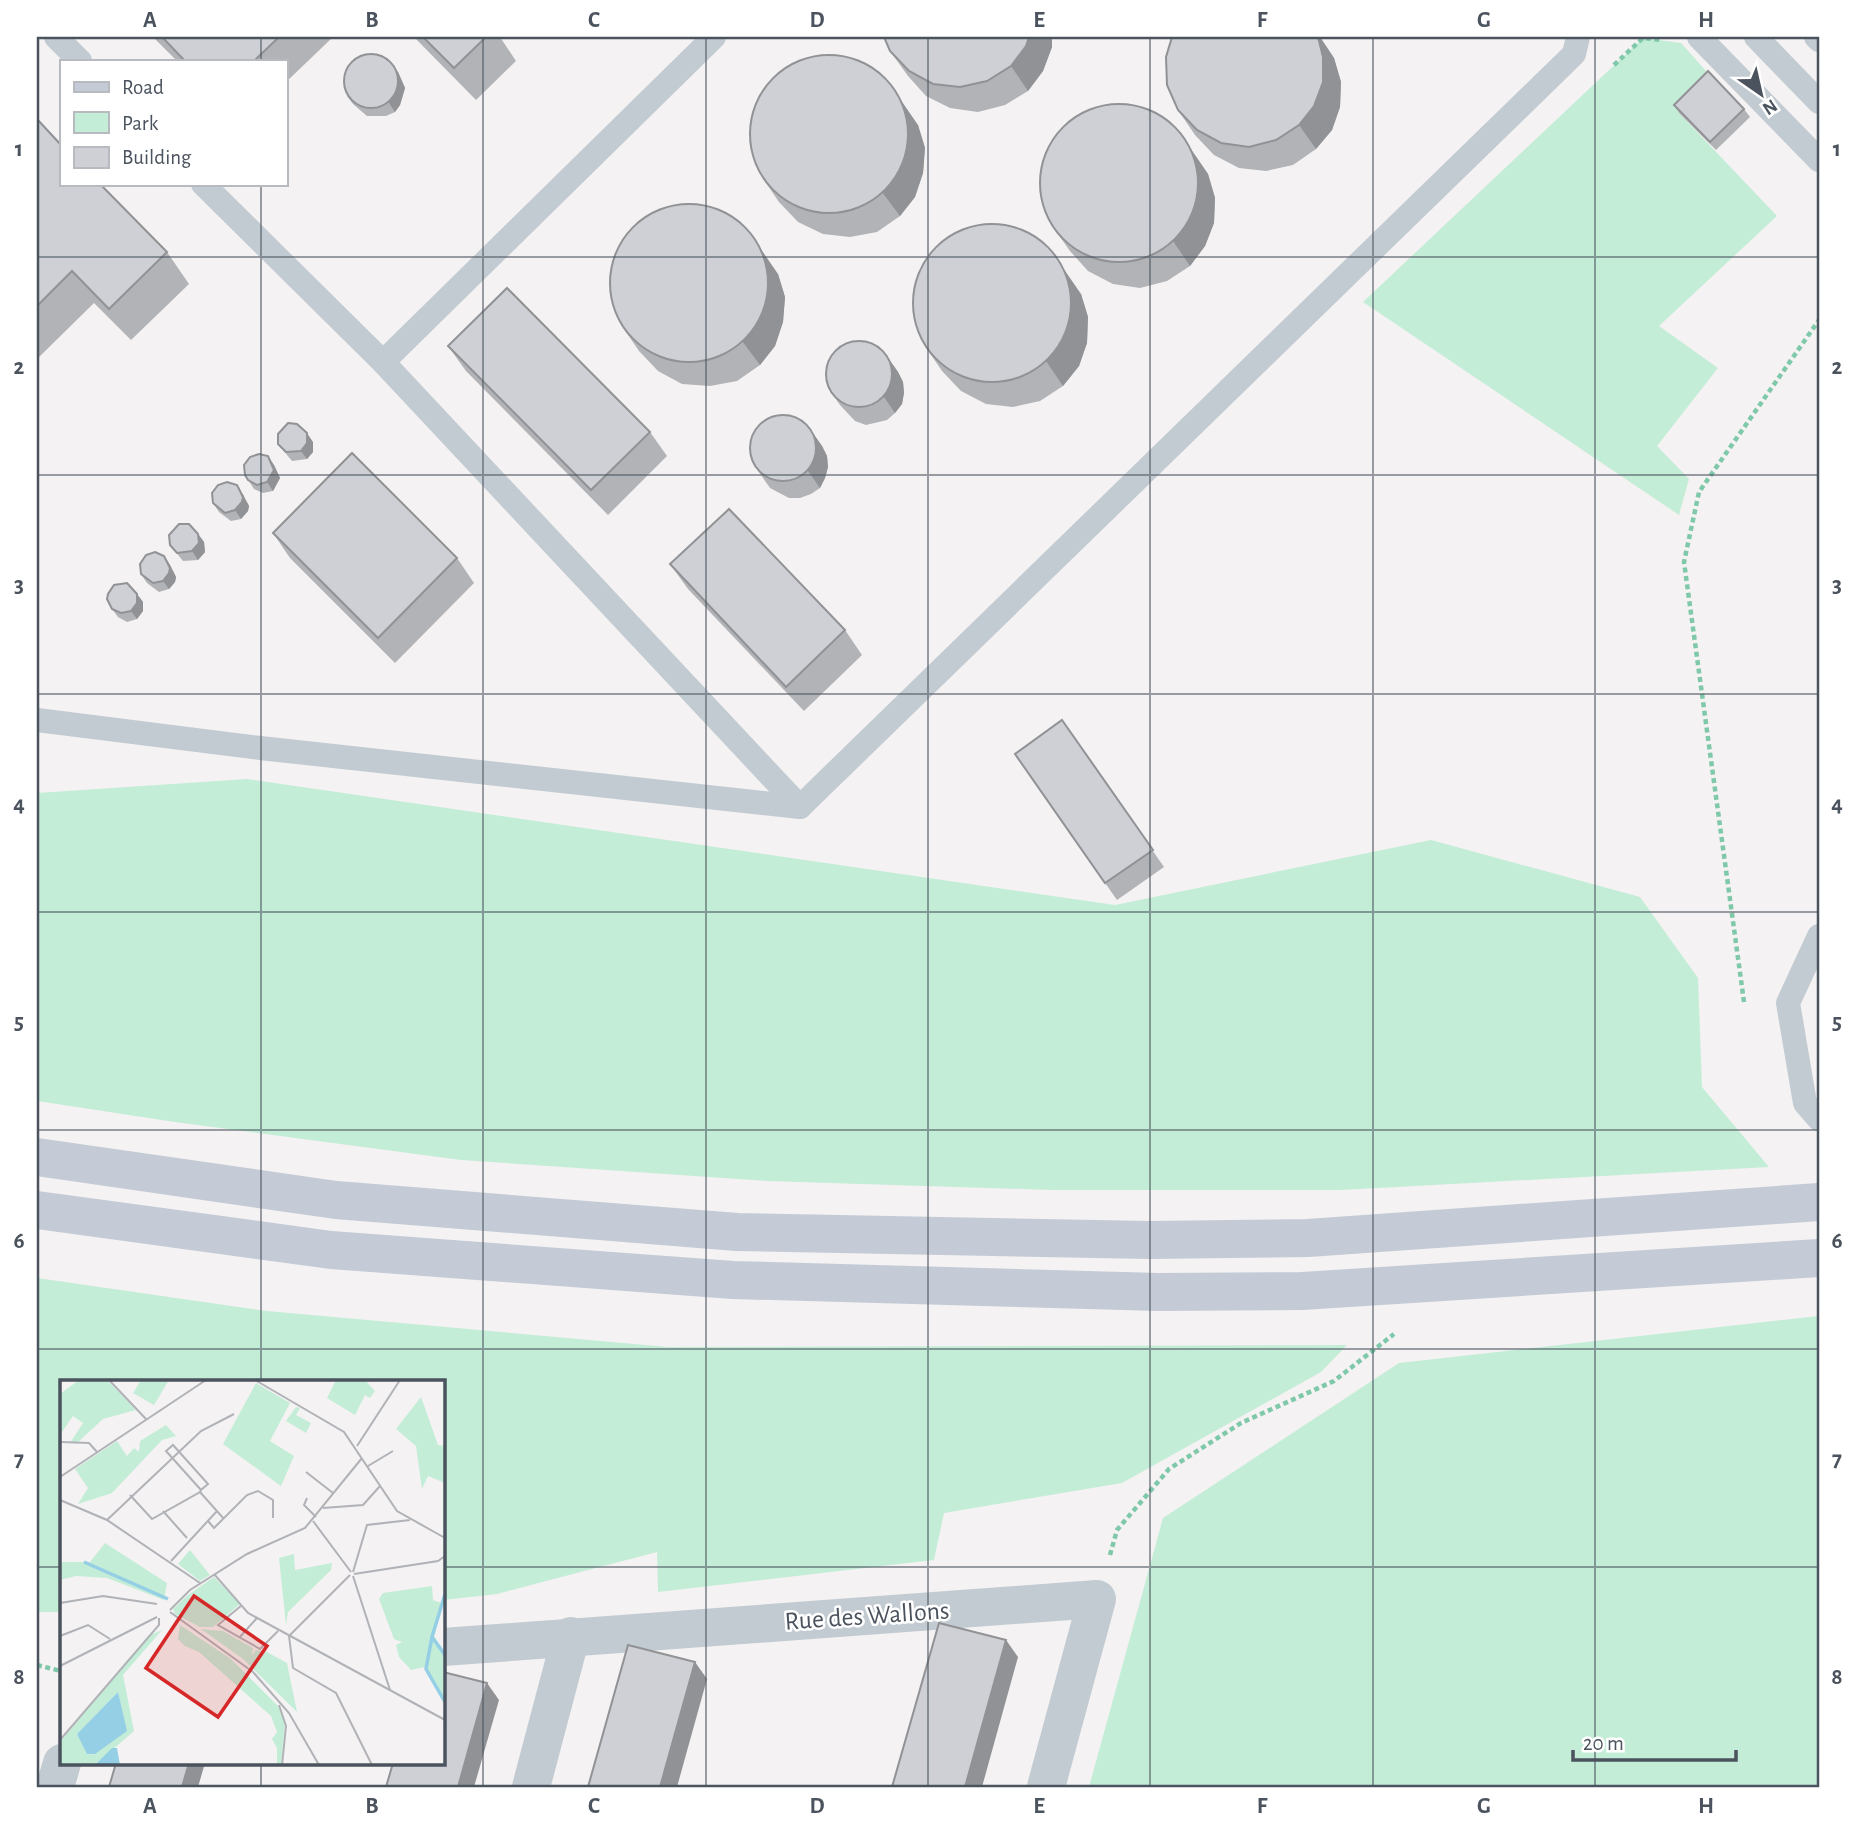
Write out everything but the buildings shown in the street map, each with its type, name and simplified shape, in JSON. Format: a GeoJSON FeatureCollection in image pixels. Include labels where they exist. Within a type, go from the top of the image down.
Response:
{"type":"FeatureCollection","features":[{"type":"Feature","properties":{"kind":"main road"},"geometry":{"type":"LineString","coordinates":[[37,1157],[336,1200],[751,1232],[1149,1240],[1308,1238],[1819,1202]]}},
{"type":"Feature","properties":{"kind":"main road"},"geometry":{"type":"LineString","coordinates":[[37,1210],[331,1250],[733,1280],[1157,1292],[1302,1291],[1819,1258]]}},
{"type":"Feature","properties":{"kind":"street","name":"Rue des Wallons"},"geometry":{"type":"LineString","coordinates":[[444,1647],[1097,1599]]}},
{"type":"Feature","properties":{"kind":"street"},"geometry":{"type":"LineString","coordinates":[[1046,1787],[1097,1599]]}},
{"type":"Feature","properties":{"kind":"street"},"geometry":{"type":"LineString","coordinates":[[531,1787],[571,1636]]}},
{"type":"Feature","properties":{"kind":"street"},"geometry":{"type":"LineString","coordinates":[[55,1787],[62,1764]]}},
{"type":"Feature","properties":{"kind":"lane"},"geometry":{"type":"LineString","coordinates":[[56,37],[79,60]]}},
{"type":"Feature","properties":{"kind":"lane"},"geometry":{"type":"LineString","coordinates":[[383,362],[714,37]]}},
{"type":"Feature","properties":{"kind":"lane"},"geometry":{"type":"LineString","coordinates":[[800,807],[1574,54],[1578,37]]}},
{"type":"Feature","properties":{"kind":"lane"},"geometry":{"type":"LineString","coordinates":[[1699,37],[1819,160]]}},
{"type":"Feature","properties":{"kind":"lane"},"geometry":{"type":"LineString","coordinates":[[1756,37],[1819,102]]}},
{"type":"Feature","properties":{"kind":"lane"},"geometry":{"type":"LineString","coordinates":[[205,186],[383,362],[800,807]]}},
{"type":"Feature","properties":{"kind":"lane"},"geometry":{"type":"LineString","coordinates":[[37,720],[260,748],[800,807]]}},
{"type":"Feature","properties":{"kind":"lane"},"geometry":{"type":"LineString","coordinates":[[1819,936],[1788,1003],[1805,1103],[1819,1119]]}},
{"type":"Feature","properties":{"kind":"path"},"geometry":{"type":"LineString","coordinates":[[1744,1002],[1684,562],[1699,492],[1819,320]]}},
{"type":"Feature","properties":{"kind":"path"},"geometry":{"type":"LineString","coordinates":[[1097,1599],[1116,1530],[1169,1469],[1241,1423],[1334,1381],[1396,1333]]}},
{"type":"Feature","properties":{"kind":"path"},"geometry":{"type":"LineString","coordinates":[[37,1665],[60,1671]]}},
{"type":"Feature","properties":{"kind":"green space"},"geometry":{"type":"Polygon","coordinates":[[[1643,38],[1681,43],[1714,80],[1680,114],[1777,216],[1659,326],[1718,368],[1657,446],[1689,479],[1679,515],[1363,302],[1643,38]]]}},
{"type":"Feature","properties":{"kind":"green space"},"geometry":{"type":"Polygon","coordinates":[[[247,779],[1115,905],[1431,840],[1640,897],[1698,978],[1702,1087],[1769,1167],[1341,1190],[1052,1190],[768,1181],[461,1160],[37,1101],[37,793],[247,779]]]}},
{"type":"Feature","properties":{"kind":"green space"},"geometry":{"type":"Polygon","coordinates":[[[37,1278],[267,1311],[668,1347],[1347,1345],[1321,1372],[1122,1483],[944,1513],[934,1560],[658,1592],[657,1552],[497,1594],[444,1600],[444,1380],[60,1380],[60,1612],[37,1612],[37,1278]]]}},
{"type":"Feature","properties":{"kind":"green space"},"geometry":{"type":"Polygon","coordinates":[[[1819,1316],[1819,1787],[1089,1787],[1163,1518],[1399,1363],[1819,1316]]]}}]}
